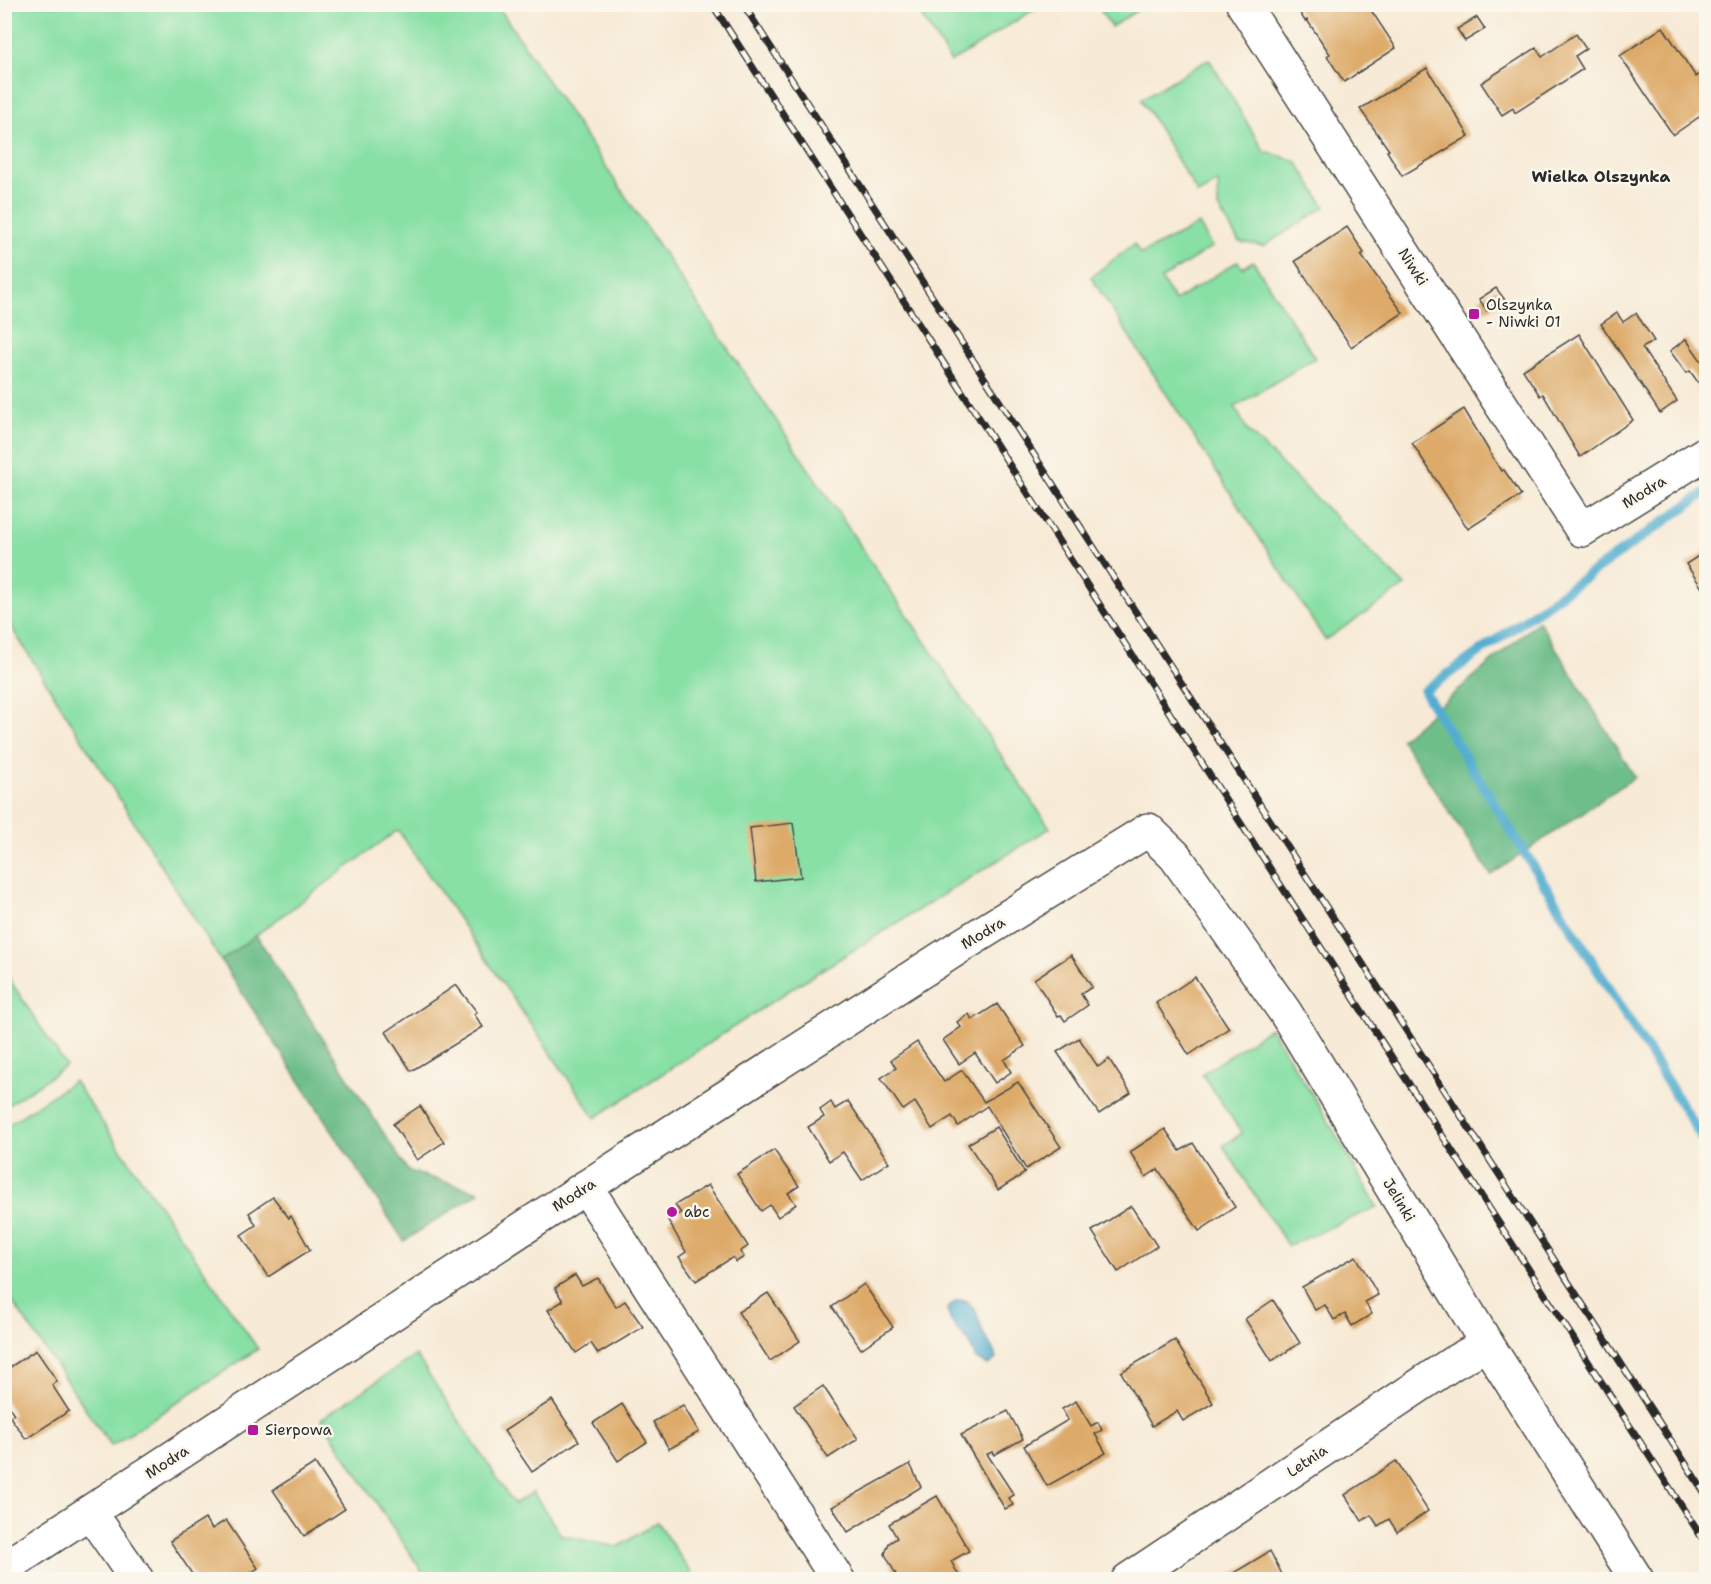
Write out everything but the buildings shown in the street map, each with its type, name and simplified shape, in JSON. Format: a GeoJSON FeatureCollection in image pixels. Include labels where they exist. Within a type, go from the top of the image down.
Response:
{"type":"FeatureCollection","features":[{"type":"Feature","properties":{"kind":"street","name":"Niwki"},"geometry":{"type":"LineString","coordinates":[[1243,4],[1582,530]]}},
{"type":"Feature","properties":{"kind":"street","name":"Modra"},"geometry":{"type":"LineString","coordinates":[[1582,530],[1707,453]]}},
{"type":"Feature","properties":{"kind":"street","name":"Modra"},"geometry":{"type":"LineString","coordinates":[[4,1569],[586,1187],[956,949],[1148,830]]}},
{"type":"Feature","properties":{"kind":"street","name":"Jelinki"},"geometry":{"type":"LineString","coordinates":[[1148,830],[1175,856],[1285,1012],[1487,1344],[1638,1580]]}},
{"type":"Feature","properties":{"kind":"street"},"geometry":{"type":"LineString","coordinates":[[586,1187],[838,1580]]}},
{"type":"Feature","properties":{"kind":"street","name":"Letnia"},"geometry":{"type":"LineString","coordinates":[[1137,1577],[1453,1363],[1487,1344]]}},
{"type":"Feature","properties":{"kind":"street"},"geometry":{"type":"LineString","coordinates":[[90,1512],[137,1580]]}},
{"type":"Feature","properties":{"kind":"green space"},"geometry":{"type":"Polygon","coordinates":[[[5,5],[497,5],[1050,828],[799,984],[595,1118],[398,830],[221,961],[5,617],[5,5]]]}},
{"type":"Feature","properties":{"kind":"green space"},"geometry":{"type":"Polygon","coordinates":[[[914,5],[1041,5],[951,62],[914,5]]]}},
{"type":"Feature","properties":{"kind":"green space"},"geometry":{"type":"Polygon","coordinates":[[[1084,5],[1146,5],[1111,27],[1099,8],[1084,5]]]}},
{"type":"Feature","properties":{"kind":"green space"},"geometry":{"type":"Polygon","coordinates":[[[1209,59],[1265,153],[1269,152],[1297,162],[1325,207],[1264,246],[1239,242],[1218,207],[1218,182],[1198,194],[1141,99],[1209,59]]]}},
{"type":"Feature","properties":{"kind":"green space"},"geometry":{"type":"Polygon","coordinates":[[[1199,224],[1212,247],[1161,279],[1175,301],[1238,261],[1242,268],[1253,261],[1315,358],[1235,407],[1248,431],[1405,586],[1325,640],[1091,277],[1134,244],[1141,254],[1199,224]]]}},
{"type":"Feature","properties":{"kind":"green space"},"geometry":{"type":"Polygon","coordinates":[[[1539,621],[1635,777],[1491,875],[1401,739],[1539,621]]]}},
{"type":"Feature","properties":{"kind":"green space"},"geometry":{"type":"Polygon","coordinates":[[[256,935],[408,1171],[480,1192],[404,1241],[221,961],[256,935]]]}},
{"type":"Feature","properties":{"kind":"green space"},"geometry":{"type":"Polygon","coordinates":[[[4,971],[66,1066],[5,1107],[4,1107],[4,971]]]}},
{"type":"Feature","properties":{"kind":"green space"},"geometry":{"type":"Polygon","coordinates":[[[1270,1028],[1320,1107],[1377,1207],[1288,1246],[1223,1146],[1242,1133],[1202,1074],[1270,1028]]]}},
{"type":"Feature","properties":{"kind":"green space"},"geometry":{"type":"Polygon","coordinates":[[[74,1081],[258,1349],[111,1446],[5,1291],[5,1127],[74,1081]]]}},
{"type":"Feature","properties":{"kind":"green space"},"geometry":{"type":"Polygon","coordinates":[[[416,1355],[514,1504],[533,1492],[561,1535],[618,1547],[657,1522],[695,1579],[427,1579],[321,1419],[416,1355]]]}},
{"type":"Feature","properties":{"kind":"water"},"geometry":{"type":"Polygon","coordinates":[[[964,1300],[977,1313],[983,1333],[994,1353],[996,1359],[988,1365],[976,1359],[969,1343],[948,1315],[947,1309],[956,1301],[964,1300]]]}},
{"type":"Feature","properties":{"kind":"waterway"},"geometry":{"type":"LineString","coordinates":[[1706,492],[1424,691],[1706,1144]]}},
{"type":"Feature","properties":{"kind":"railway"},"geometry":{"type":"LineString","coordinates":[[712,4],[1706,1544]]}},
{"type":"Feature","properties":{"kind":"railway"},"geometry":{"type":"LineString","coordinates":[[743,4],[1706,1495]]}},
{"type":"Feature","properties":{"kind":"place","name":"Olszynka - Niwki 01"},"geometry":{"type":"Point","coordinates":[1474,314]}},
{"type":"Feature","properties":{"kind":"place","name":"abc"},"geometry":{"type":"Point","coordinates":[672,1212]}},
{"type":"Feature","properties":{"kind":"place","name":"Sierpowa"},"geometry":{"type":"Point","coordinates":[253,1430]}},
{"type":"Feature","properties":{"kind":"district","name":"Wielka Olszynka"},"geometry":{"type":"Point","coordinates":[1601,176]}}]}
